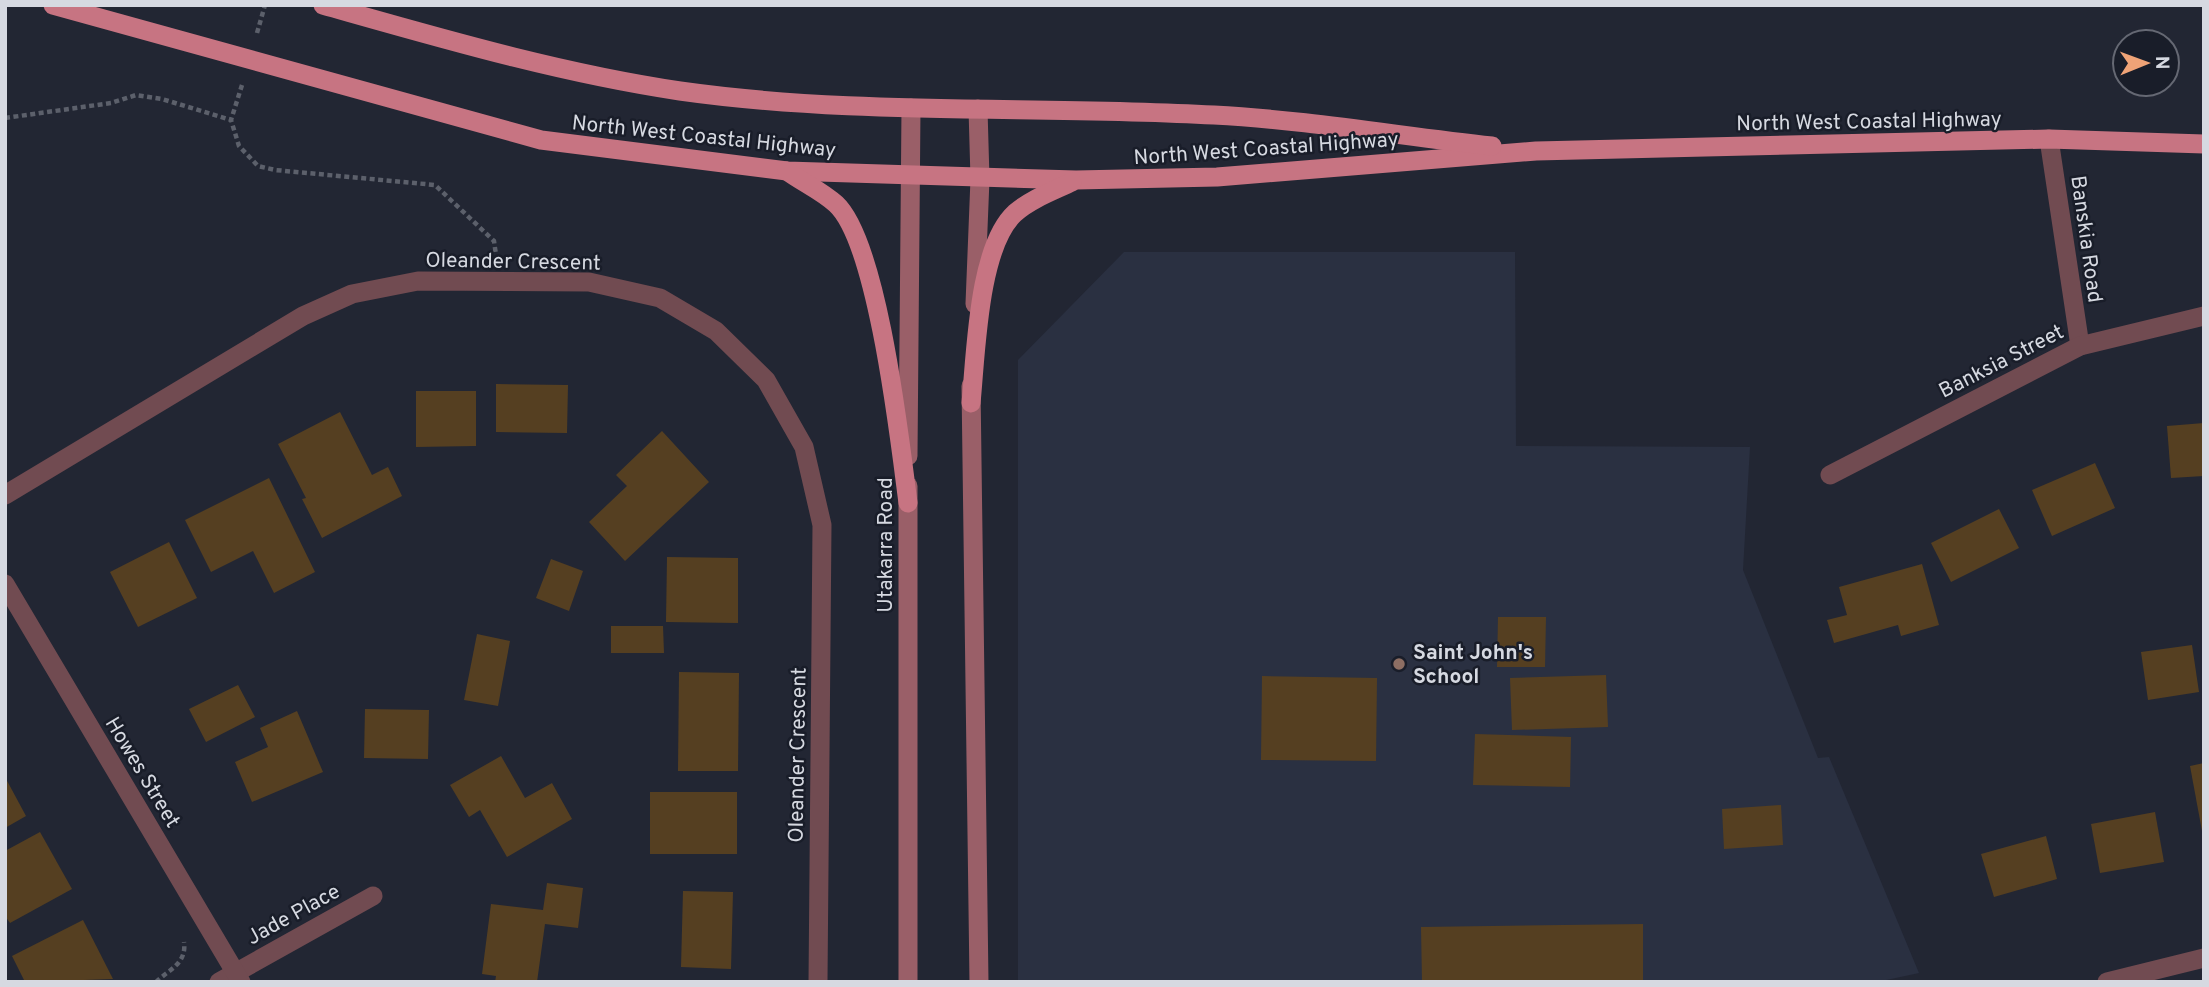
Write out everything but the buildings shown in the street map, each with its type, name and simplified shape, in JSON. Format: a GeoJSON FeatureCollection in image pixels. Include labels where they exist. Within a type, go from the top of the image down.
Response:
{"type":"FeatureCollection","features":[{"type":"Feature","properties":{"kind":"highway","name":"North West Coastal Highway"},"geometry":{"type":"LineString","coordinates":[[53,5],[541,140],[787,171],[1076,180],[1217,177],[1536,151],[2049,139],[2204,144]]}},
{"type":"Feature","properties":{"kind":"highway","name":"North West Coastal Highway"},"geometry":{"type":"LineString","coordinates":[[323,5],[527,61],[679,90],[774,101],[911,108],[1216,115],[1536,151]]}},
{"type":"Feature","properties":{"kind":"highway"},"geometry":{"type":"LineString","coordinates":[[787,171],[837,205],[863,257],[891,376],[908,503]]}},
{"type":"Feature","properties":{"kind":"highway"},"geometry":{"type":"LineString","coordinates":[[971,403],[986,268],[1003,226],[1030,202],[1076,180]]}},
{"type":"Feature","properties":{"kind":"main road","name":"Utakarra Road"},"geometry":{"type":"LineString","coordinates":[[908,982],[911,108]]}},
{"type":"Feature","properties":{"kind":"main road"},"geometry":{"type":"LineString","coordinates":[[978,109],[979,179],[971,403],[979,982]]}},
{"type":"Feature","properties":{"kind":"street","name":"Banskia Road"},"geometry":{"type":"LineString","coordinates":[[2049,139],[2080,346]]}},
{"type":"Feature","properties":{"kind":"street","name":"Oleander Crescent"},"geometry":{"type":"LineString","coordinates":[[5,495],[303,316],[352,294],[418,281],[589,282],[660,298],[671,304],[716,331],[766,380],[804,447],[822,525],[818,982]]}},
{"type":"Feature","properties":{"kind":"street","name":"Banksia Street"},"geometry":{"type":"LineString","coordinates":[[1830,475],[2080,346],[2204,316]]}},
{"type":"Feature","properties":{"kind":"street","name":"Howes Street"},"geometry":{"type":"LineString","coordinates":[[5,584],[231,978]]}},
{"type":"Feature","properties":{"kind":"street","name":"Jade Place"},"geometry":{"type":"LineString","coordinates":[[231,978],[373,896]]}},
{"type":"Feature","properties":{"kind":"street"},"geometry":{"type":"LineString","coordinates":[[2107,982],[2204,958]]}},
{"type":"Feature","properties":{"kind":"path"},"geometry":{"type":"LineString","coordinates":[[257,33],[265,5]]}},
{"type":"Feature","properties":{"kind":"path"},"geometry":{"type":"LineString","coordinates":[[240,89],[231,120],[239,146],[258,166],[275,170],[435,185],[494,241],[496,255]]}},
{"type":"Feature","properties":{"kind":"path"},"geometry":{"type":"LineString","coordinates":[[5,118],[111,103],[136,95],[162,99],[231,120]]}},
{"type":"Feature","properties":{"kind":"shaded area","name":"Saint John's School"},"geometry":{"type":"Polygon","coordinates":[[[1124,252],[1515,252],[1516,446],[1750,447],[1743,570],[1818,758],[1829,757],[1919,973],[1877,982],[1018,982],[1018,360],[1124,252]]]}},
{"type":"Feature","properties":{"kind":"place","name":"Saint John's School"},"geometry":{"type":"Point","coordinates":[1399,664]}}]}
